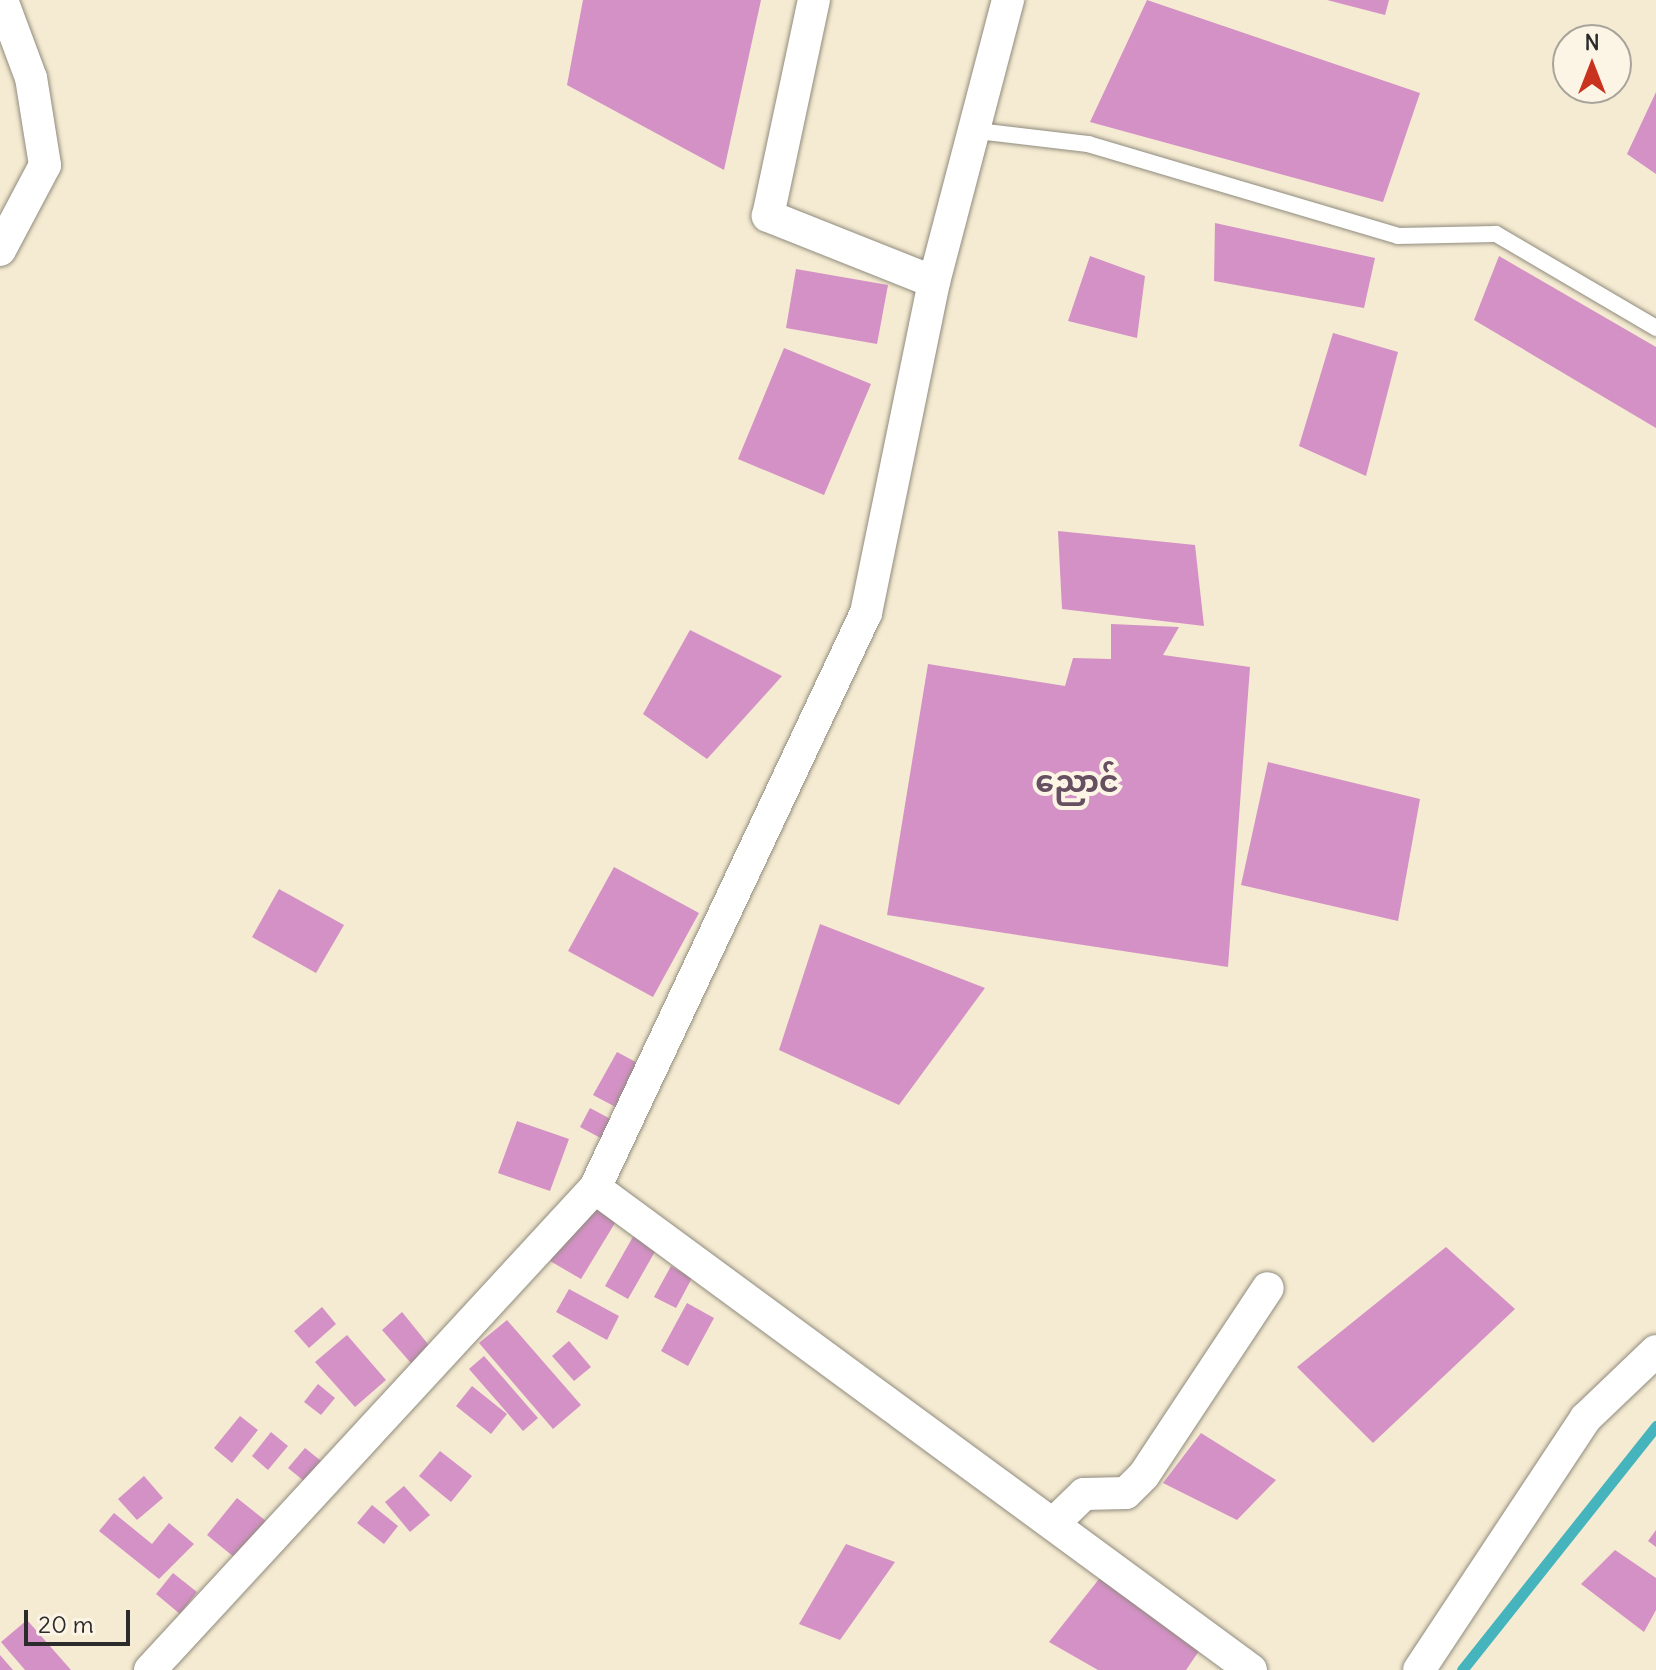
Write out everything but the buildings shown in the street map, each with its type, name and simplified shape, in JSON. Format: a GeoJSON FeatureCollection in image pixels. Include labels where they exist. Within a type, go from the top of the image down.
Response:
{"type":"FeatureCollection","features":[{"type":"Feature","properties":{"kind":"street"},"geometry":{"type":"LineString","coordinates":[[0,250],[45,165],[31,78],[2,0]]}},
{"type":"Feature","properties":{"kind":"street"},"geometry":{"type":"LineString","coordinates":[[814,0],[768,216],[934,282]]}},
{"type":"Feature","properties":{"kind":"street"},"geometry":{"type":"LineString","coordinates":[[150,1670],[595,1188],[866,613],[934,282],[977,131],[1008,0]]}},
{"type":"Feature","properties":{"kind":"street"},"geometry":{"type":"LineString","coordinates":[[595,1188],[1251,1670]]}},
{"type":"Feature","properties":{"kind":"street"},"geometry":{"type":"LineString","coordinates":[[1053,1524],[1084,1494],[1126,1493],[1144,1475],[1268,1288]]}},
{"type":"Feature","properties":{"kind":"street"},"geometry":{"type":"LineString","coordinates":[[1419,1670],[1586,1418],[1656,1351]]}},
{"type":"Feature","properties":{"kind":"lane"},"geometry":{"type":"LineString","coordinates":[[977,131],[1088,144],[1398,236],[1496,234],[1656,328]]}},
{"type":"Feature","properties":{"kind":"waterway"},"geometry":{"type":"LineString","coordinates":[[1462,1670],[1656,1426]]}},
{"type":"Feature","properties":{"kind":"district","name":"ညောင်"},"geometry":{"type":"Point","coordinates":[1077,781]}}]}
